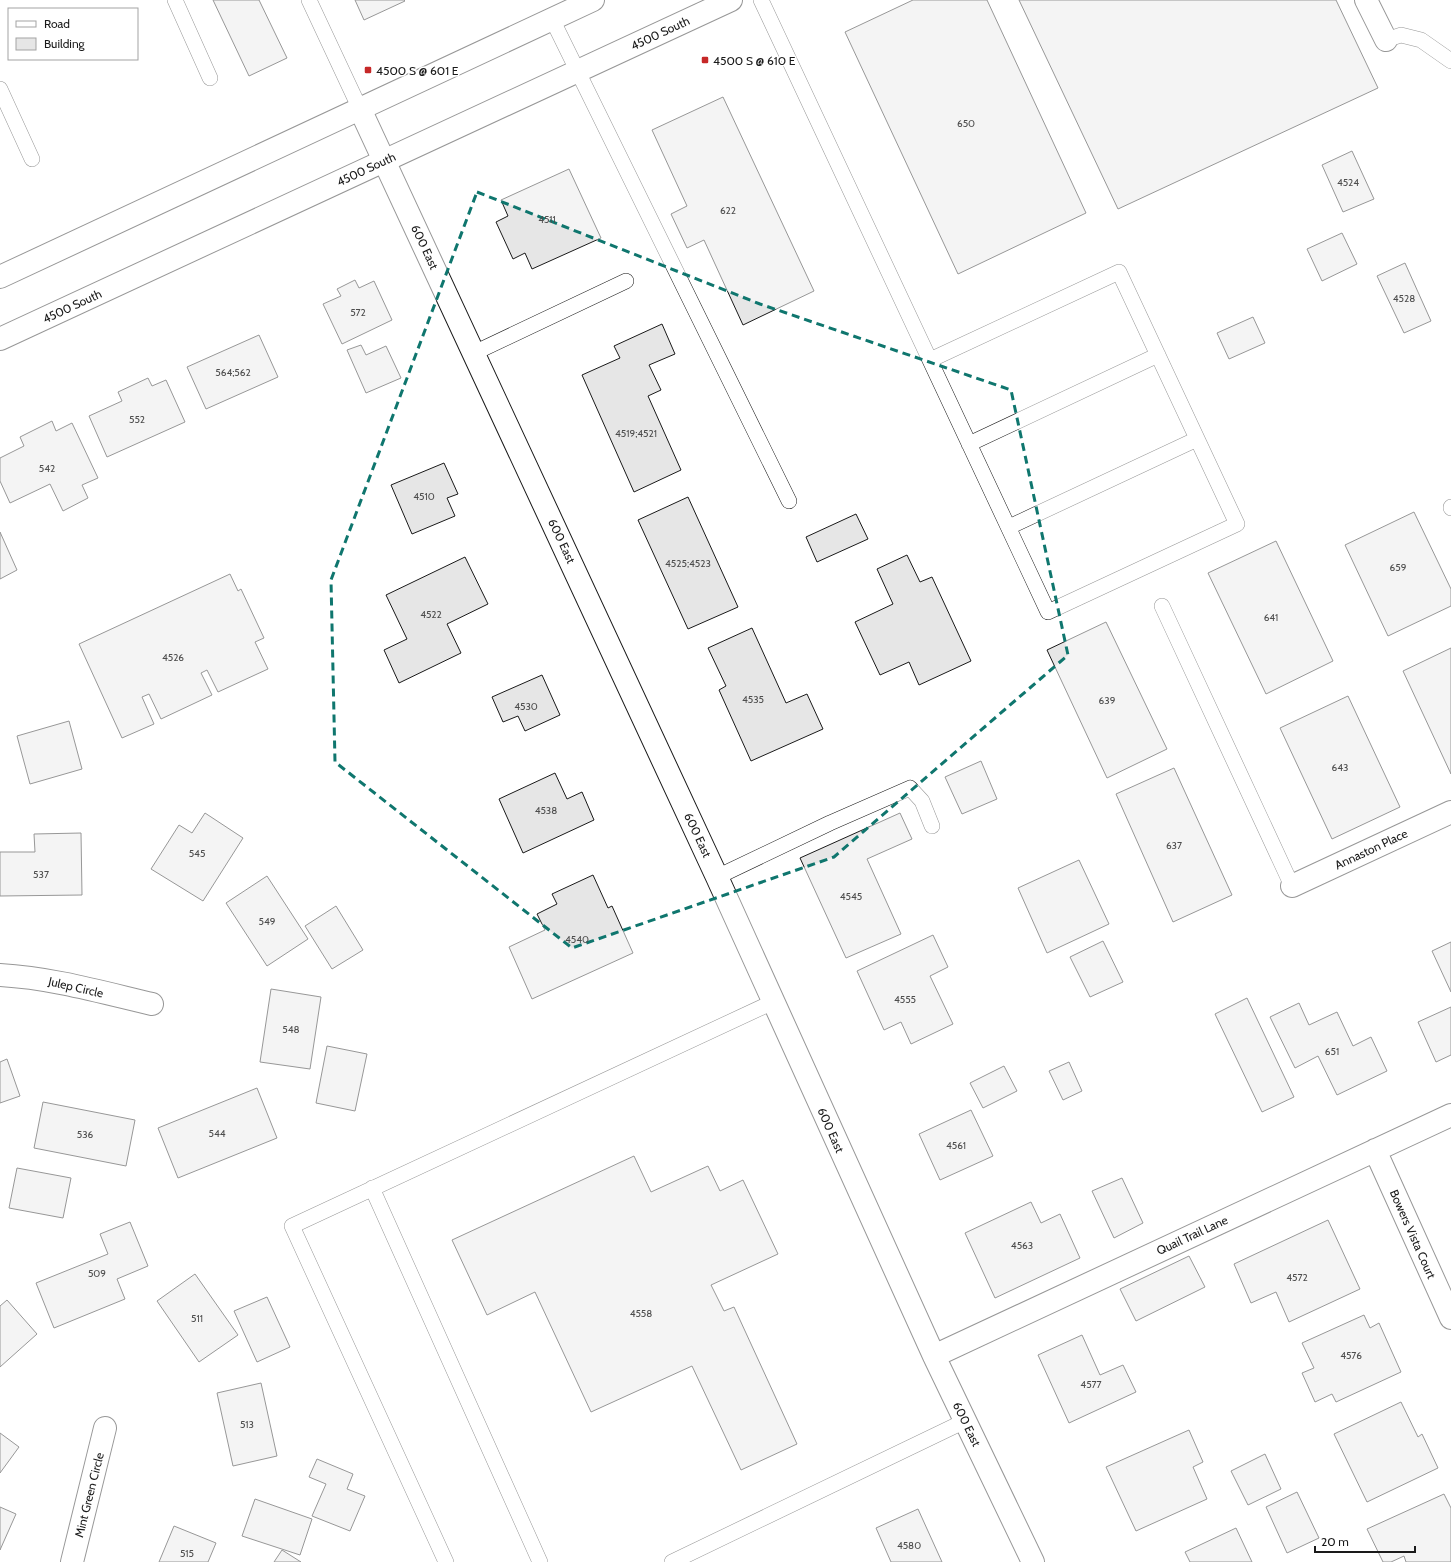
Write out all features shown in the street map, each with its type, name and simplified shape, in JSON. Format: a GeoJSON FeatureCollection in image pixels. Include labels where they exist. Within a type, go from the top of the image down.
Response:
{"type":"FeatureCollection","features":[{"type":"Feature","properties":{"kind":"street"},"geometry":{"type":"LineString","coordinates":[[0,276],[593,0]]}},
{"type":"Feature","properties":{"kind":"street","name":"4500 South"},"geometry":{"type":"LineString","coordinates":[[0,339],[731,0]]}},
{"type":"Feature","properties":{"kind":"street"},"geometry":{"type":"LineString","coordinates":[[1366,0],[1386,40]]}},
{"type":"Feature","properties":{"kind":"street","name":"600 East"},"geometry":{"type":"LineString","coordinates":[[360,109],[717,877],[934,1356],[1033,1562]]}},
{"type":"Feature","properties":{"kind":"street","name":"Annaston Place"},"geometry":{"type":"LineString","coordinates":[[1292,886],[1451,812]]}},
{"type":"Feature","properties":{"kind":"street","name":"Julep Circle"},"geometry":{"type":"LineString","coordinates":[[0,974],[68,984],[152,1004]]}},
{"type":"Feature","properties":{"kind":"street","name":"Quail Trail Lane"},"geometry":{"type":"LineString","coordinates":[[934,1356],[1451,1115]]}},
{"type":"Feature","properties":{"kind":"street","name":"Bowers Vista Court"},"geometry":{"type":"LineString","coordinates":[[1375,1150],[1451,1318]]}},
{"type":"Feature","properties":{"kind":"street","name":"Mint Green Circle"},"geometry":{"type":"LineString","coordinates":[[72,1562],[105,1428]]}},
{"type":"Feature","properties":{"kind":"lane"},"geometry":{"type":"LineString","coordinates":[[175,0],[210,78]]}},
{"type":"Feature","properties":{"kind":"lane"},"geometry":{"type":"LineString","coordinates":[[309,0],[360,109]]}},
{"type":"Feature","properties":{"kind":"lane"},"geometry":{"type":"LineString","coordinates":[[761,0],[1048,612],[1237,524],[1119,272],[930,360]]}},
{"type":"Feature","properties":{"kind":"lane"},"geometry":{"type":"LineString","coordinates":[[552,19],[789,501]]}},
{"type":"Feature","properties":{"kind":"lane"},"geometry":{"type":"LineString","coordinates":[[1386,40],[1401,35],[1421,40],[1451,61]]}},
{"type":"Feature","properties":{"kind":"lane"},"geometry":{"type":"LineString","coordinates":[[0,89],[32,159]]}},
{"type":"Feature","properties":{"kind":"lane"},"geometry":{"type":"LineString","coordinates":[[474,353],[626,281]]}},
{"type":"Feature","properties":{"kind":"lane"},"geometry":{"type":"LineString","coordinates":[[969,444],[1158,355]]}},
{"type":"Feature","properties":{"kind":"lane"},"geometry":{"type":"LineString","coordinates":[[1009,528],[1197,439]]}},
{"type":"Feature","properties":{"kind":"lane"},"geometry":{"type":"LineString","coordinates":[[1162,606],[1292,886]]}},
{"type":"Feature","properties":{"kind":"lane"},"geometry":{"type":"LineString","coordinates":[[717,877],[830,823],[910,788],[922,801],[932,826]]}},
{"type":"Feature","properties":{"kind":"lane"},"geometry":{"type":"LineString","coordinates":[[446,1562],[292,1226],[773,1002]]}},
{"type":"Feature","properties":{"kind":"lane"},"geometry":{"type":"LineString","coordinates":[[372,1188],[540,1562]]}},
{"type":"Feature","properties":{"kind":"lane"},"geometry":{"type":"LineString","coordinates":[[672,1562],[965,1421]]}},
{"type":"Feature","properties":{"kind":"highlighted area"},"geometry":{"type":"Polygon","coordinates":[[[477,192],[760,304],[1011,390],[1068,655],[834,857],[572,948],[335,762],[331,580],[477,192]]]}},
{"type":"Feature","properties":{"kind":"building"},"geometry":{"type":"Polygon","coordinates":[[[213,0],[259,0],[287,58],[249,76],[213,0]]]}},
{"type":"Feature","properties":{"kind":"building"},"geometry":{"type":"Polygon","coordinates":[[[355,0],[404,0],[405,1],[364,20],[355,0]]]}},
{"type":"Feature","properties":{"kind":"building"},"geometry":{"type":"Polygon","coordinates":[[[913,0],[987,0],[1086,213],[958,274],[845,32],[913,0]]]}},
{"type":"Feature","properties":{"kind":"building"},"geometry":{"type":"Polygon","coordinates":[[[1019,0],[1336,0],[1378,88],[1118,209],[1019,0]]]}},
{"type":"Feature","properties":{"kind":"building"},"geometry":{"type":"Polygon","coordinates":[[[723,97],[814,291],[743,325],[704,240],[687,248],[671,214],[687,206],[652,130],[723,97]]]}},
{"type":"Feature","properties":{"kind":"building"},"geometry":{"type":"Polygon","coordinates":[[[1352,151],[1374,199],[1343,212],[1322,165],[1352,151]]]}},
{"type":"Feature","properties":{"kind":"building"},"geometry":{"type":"Polygon","coordinates":[[[569,169],[601,238],[532,269],[525,253],[513,259],[496,222],[508,216],[501,200],[569,169]]]}},
{"type":"Feature","properties":{"kind":"building"},"geometry":{"type":"Polygon","coordinates":[[[1342,233],[1357,264],[1322,281],[1307,249],[1342,233]]]}},
{"type":"Feature","properties":{"kind":"building"},"geometry":{"type":"Polygon","coordinates":[[[1405,263],[1431,321],[1404,333],[1377,276],[1405,263]]]}},
{"type":"Feature","properties":{"kind":"building"},"geometry":{"type":"Polygon","coordinates":[[[355,280],[359,288],[374,281],[392,320],[342,344],[323,304],[341,296],[337,289],[355,280]]]}},
{"type":"Feature","properties":{"kind":"building"},"geometry":{"type":"Polygon","coordinates":[[[1253,317],[1265,343],[1229,359],[1217,333],[1253,317]]]}},
{"type":"Feature","properties":{"kind":"building"},"geometry":{"type":"Polygon","coordinates":[[[662,324],[675,354],[649,365],[661,390],[648,396],[681,470],[634,492],[582,375],[620,358],[614,346],[662,324]]]}},
{"type":"Feature","properties":{"kind":"building"},"geometry":{"type":"Polygon","coordinates":[[[259,335],[278,377],[206,409],[187,367],[259,335]]]}},
{"type":"Feature","properties":{"kind":"building"},"geometry":{"type":"Polygon","coordinates":[[[361,345],[366,355],[386,346],[401,378],[366,393],[347,350],[361,345]]]}},
{"type":"Feature","properties":{"kind":"building"},"geometry":{"type":"Polygon","coordinates":[[[148,378],[152,386],[166,380],[185,422],[107,457],[89,416],[122,401],[118,392],[148,378]]]}},
{"type":"Feature","properties":{"kind":"building"},"geometry":{"type":"Polygon","coordinates":[[[52,421],[56,431],[72,423],[98,478],[82,485],[88,498],[63,511],[50,484],[10,503],[0,481],[0,458],[24,446],[20,437],[52,421]]]}},
{"type":"Feature","properties":{"kind":"building"},"geometry":{"type":"Polygon","coordinates":[[[444,463],[458,494],[447,498],[455,516],[412,534],[391,485],[444,463]]]}},
{"type":"Feature","properties":{"kind":"building"},"geometry":{"type":"Polygon","coordinates":[[[688,497],[738,607],[688,629],[638,520],[688,497]]]}},
{"type":"Feature","properties":{"kind":"building"},"geometry":{"type":"Polygon","coordinates":[[[1414,512],[1451,589],[1451,606],[1388,636],[1345,545],[1414,512]]]}},
{"type":"Feature","properties":{"kind":"building"},"geometry":{"type":"Polygon","coordinates":[[[856,514],[868,539],[817,562],[806,537],[856,514]]]}},
{"type":"Feature","properties":{"kind":"building"},"geometry":{"type":"Polygon","coordinates":[[[0,532],[17,570],[0,579],[0,532]]]}},
{"type":"Feature","properties":{"kind":"building"},"geometry":{"type":"Polygon","coordinates":[[[1276,541],[1333,661],[1266,694],[1208,573],[1276,541]]]}},
{"type":"Feature","properties":{"kind":"building"},"geometry":{"type":"Polygon","coordinates":[[[907,555],[920,582],[932,577],[971,661],[919,685],[909,662],[880,675],[855,622],[893,604],[877,569],[907,555]]]}},
{"type":"Feature","properties":{"kind":"building"},"geometry":{"type":"Polygon","coordinates":[[[465,557],[488,604],[447,624],[461,653],[399,683],[384,650],[407,639],[386,595],[465,557]]]}},
{"type":"Feature","properties":{"kind":"building"},"geometry":{"type":"Polygon","coordinates":[[[230,574],[238,591],[241,589],[264,638],[255,642],[268,669],[218,692],[207,670],[201,673],[212,695],[161,719],[149,694],[142,697],[154,724],[122,738],[79,644],[230,574]]]}},
{"type":"Feature","properties":{"kind":"building"},"geometry":{"type":"Polygon","coordinates":[[[1106,622],[1167,749],[1107,778],[1047,650],[1106,622]]]}},
{"type":"Feature","properties":{"kind":"building"},"geometry":{"type":"Polygon","coordinates":[[[752,628],[786,703],[807,694],[823,729],[751,761],[719,690],[726,686],[708,648],[752,628]]]}},
{"type":"Feature","properties":{"kind":"building"},"geometry":{"type":"Polygon","coordinates":[[[1451,648],[1451,774],[1403,671],[1451,648]]]}},
{"type":"Feature","properties":{"kind":"building"},"geometry":{"type":"Polygon","coordinates":[[[542,675],[560,715],[525,731],[518,716],[503,722],[492,697],[542,675]]]}},
{"type":"Feature","properties":{"kind":"building"},"geometry":{"type":"Polygon","coordinates":[[[1348,696],[1400,807],[1332,839],[1280,728],[1348,696]]]}},
{"type":"Feature","properties":{"kind":"building"},"geometry":{"type":"Polygon","coordinates":[[[69,721],[82,769],[30,784],[17,736],[69,721]]]}},
{"type":"Feature","properties":{"kind":"building"},"geometry":{"type":"Polygon","coordinates":[[[981,761],[997,799],[962,814],[945,777],[981,761]]]}},
{"type":"Feature","properties":{"kind":"building"},"geometry":{"type":"Polygon","coordinates":[[[1174,768],[1232,895],[1173,922],[1116,794],[1174,768]]]}},
{"type":"Feature","properties":{"kind":"building"},"geometry":{"type":"Polygon","coordinates":[[[555,773],[567,799],[582,792],[594,820],[523,853],[499,799],[555,773]]]}},
{"type":"Feature","properties":{"kind":"building"},"geometry":{"type":"Polygon","coordinates":[[[205,813],[243,838],[203,901],[151,869],[179,825],[192,833],[205,813]]]}},
{"type":"Feature","properties":{"kind":"building"},"geometry":{"type":"Polygon","coordinates":[[[900,813],[912,839],[867,859],[901,934],[846,958],[800,858],[900,813]]]}},
{"type":"Feature","properties":{"kind":"building"},"geometry":{"type":"Polygon","coordinates":[[[81,833],[82,895],[0,896],[0,852],[35,852],[34,834],[81,833]]]}},
{"type":"Feature","properties":{"kind":"building"},"geometry":{"type":"Polygon","coordinates":[[[1079,860],[1109,924],[1047,953],[1018,888],[1079,860]]]}},
{"type":"Feature","properties":{"kind":"building"},"geometry":{"type":"Polygon","coordinates":[[[593,875],[608,908],[612,906],[633,953],[532,999],[509,947],[545,930],[537,914],[557,904],[552,894],[593,875]]]}},
{"type":"Feature","properties":{"kind":"building"},"geometry":{"type":"Polygon","coordinates":[[[267,876],[308,939],[267,966],[226,903],[267,876]]]}},
{"type":"Feature","properties":{"kind":"building"},"geometry":{"type":"Polygon","coordinates":[[[336,906],[363,950],[332,969],[305,926],[336,906]]]}},
{"type":"Feature","properties":{"kind":"building"},"geometry":{"type":"Polygon","coordinates":[[[933,935],[948,967],[930,976],[953,1024],[911,1044],[901,1022],[884,1030],[857,971],[933,935]]]}},
{"type":"Feature","properties":{"kind":"building"},"geometry":{"type":"Polygon","coordinates":[[[1103,941],[1123,982],[1090,997],[1070,957],[1103,941]]]}},
{"type":"Feature","properties":{"kind":"building"},"geometry":{"type":"Polygon","coordinates":[[[1451,942],[1451,992],[1432,951],[1451,942]]]}},
{"type":"Feature","properties":{"kind":"building"},"geometry":{"type":"Polygon","coordinates":[[[271,989],[321,997],[310,1069],[260,1062],[271,989]]]}},
{"type":"Feature","properties":{"kind":"building"},"geometry":{"type":"Polygon","coordinates":[[[1247,998],[1294,1097],[1262,1112],[1215,1014],[1247,998]]]}},
{"type":"Feature","properties":{"kind":"building"},"geometry":{"type":"Polygon","coordinates":[[[1299,1003],[1309,1025],[1337,1012],[1353,1046],[1371,1037],[1387,1071],[1337,1095],[1318,1056],[1295,1068],[1270,1017],[1299,1003]]]}},
{"type":"Feature","properties":{"kind":"building"},"geometry":{"type":"Polygon","coordinates":[[[1451,1007],[1451,1055],[1436,1062],[1418,1022],[1451,1007]]]}},
{"type":"Feature","properties":{"kind":"building"},"geometry":{"type":"Polygon","coordinates":[[[327,1046],[367,1054],[355,1111],[316,1103],[327,1046]]]}},
{"type":"Feature","properties":{"kind":"building"},"geometry":{"type":"Polygon","coordinates":[[[7,1059],[20,1096],[0,1103],[0,1062],[7,1059]]]}},
{"type":"Feature","properties":{"kind":"building"},"geometry":{"type":"Polygon","coordinates":[[[1069,1062],[1082,1091],[1063,1100],[1049,1071],[1069,1062]]]}},
{"type":"Feature","properties":{"kind":"building"},"geometry":{"type":"Polygon","coordinates":[[[1004,1066],[1017,1091],[983,1108],[970,1083],[1004,1066]]]}},
{"type":"Feature","properties":{"kind":"building"},"geometry":{"type":"Polygon","coordinates":[[[257,1088],[277,1138],[178,1178],[158,1128],[257,1088]]]}},
{"type":"Feature","properties":{"kind":"building"},"geometry":{"type":"Polygon","coordinates":[[[43,1102],[135,1120],[126,1166],[34,1148],[43,1102]]]}},
{"type":"Feature","properties":{"kind":"building"},"geometry":{"type":"Polygon","coordinates":[[[971,1110],[993,1156],[940,1180],[919,1134],[971,1110]]]}},
{"type":"Feature","properties":{"kind":"building"},"geometry":{"type":"Polygon","coordinates":[[[634,1156],[651,1192],[708,1166],[720,1191],[743,1180],[778,1254],[711,1285],[724,1311],[734,1307],[797,1444],[741,1470],[692,1366],[591,1412],[535,1292],[487,1315],[452,1240],[634,1156]]]}},
{"type":"Feature","properties":{"kind":"building"},"geometry":{"type":"Polygon","coordinates":[[[17,1168],[71,1178],[63,1218],[9,1208],[17,1168]]]}},
{"type":"Feature","properties":{"kind":"building"},"geometry":{"type":"Polygon","coordinates":[[[1122,1178],[1143,1223],[1114,1238],[1092,1191],[1122,1178]]]}},
{"type":"Feature","properties":{"kind":"building"},"geometry":{"type":"Polygon","coordinates":[[[1031,1202],[1041,1223],[1060,1214],[1080,1258],[995,1298],[965,1233],[1031,1202]]]}},
{"type":"Feature","properties":{"kind":"building"},"geometry":{"type":"Polygon","coordinates":[[[1328,1220],[1360,1289],[1289,1322],[1276,1292],[1251,1303],[1234,1264],[1328,1220]]]}},
{"type":"Feature","properties":{"kind":"building"},"geometry":{"type":"Polygon","coordinates":[[[130,1222],[148,1266],[117,1279],[125,1299],[54,1328],[36,1283],[108,1254],[100,1234],[130,1222]]]}},
{"type":"Feature","properties":{"kind":"building"},"geometry":{"type":"Polygon","coordinates":[[[1189,1256],[1205,1287],[1136,1321],[1120,1289],[1189,1256]]]}},
{"type":"Feature","properties":{"kind":"building"},"geometry":{"type":"Polygon","coordinates":[[[195,1274],[238,1335],[199,1362],[157,1301],[195,1274]]]}},
{"type":"Feature","properties":{"kind":"building"},"geometry":{"type":"Polygon","coordinates":[[[267,1297],[290,1347],[257,1362],[234,1311],[267,1297]]]}},
{"type":"Feature","properties":{"kind":"building"},"geometry":{"type":"Polygon","coordinates":[[[7,1300],[37,1334],[0,1367],[0,1306],[7,1300]]]}},
{"type":"Feature","properties":{"kind":"building"},"geometry":{"type":"Polygon","coordinates":[[[1364,1315],[1370,1328],[1379,1323],[1401,1372],[1336,1402],[1332,1394],[1315,1402],[1302,1373],[1314,1368],[1302,1343],[1364,1315]]]}},
{"type":"Feature","properties":{"kind":"building"},"geometry":{"type":"Polygon","coordinates":[[[1082,1335],[1100,1375],[1123,1365],[1136,1392],[1069,1423],[1038,1355],[1082,1335]]]}},
{"type":"Feature","properties":{"kind":"building"},"geometry":{"type":"Polygon","coordinates":[[[261,1383],[277,1456],[233,1466],[217,1393],[261,1383]]]}},
{"type":"Feature","properties":{"kind":"building"},"geometry":{"type":"Polygon","coordinates":[[[1401,1402],[1418,1437],[1422,1434],[1438,1468],[1367,1502],[1334,1434],[1401,1402]]]}},
{"type":"Feature","properties":{"kind":"building"},"geometry":{"type":"Polygon","coordinates":[[[1189,1430],[1203,1462],[1193,1467],[1207,1499],[1136,1531],[1106,1467],[1189,1430]]]}},
{"type":"Feature","properties":{"kind":"building"},"geometry":{"type":"Polygon","coordinates":[[[0,1433],[19,1447],[0,1473],[0,1433]]]}},
{"type":"Feature","properties":{"kind":"building"},"geometry":{"type":"Polygon","coordinates":[[[1265,1454],[1281,1489],[1248,1505],[1231,1471],[1265,1454]]]}},
{"type":"Feature","properties":{"kind":"building"},"geometry":{"type":"Polygon","coordinates":[[[317,1459],[353,1474],[347,1489],[365,1496],[350,1531],[312,1516],[326,1484],[309,1477],[317,1459]]]}},
{"type":"Feature","properties":{"kind":"building"},"geometry":{"type":"Polygon","coordinates":[[[1297,1492],[1319,1538],[1287,1553],[1266,1507],[1297,1492]]]}},
{"type":"Feature","properties":{"kind":"building"},"geometry":{"type":"Polygon","coordinates":[[[1444,1494],[1451,1508],[1451,1562],[1406,1562],[1404,1556],[1391,1562],[1383,1562],[1367,1529],[1444,1494]]]}},
{"type":"Feature","properties":{"kind":"building"},"geometry":{"type":"Polygon","coordinates":[[[255,1499],[312,1519],[300,1555],[242,1536],[255,1499]]]}},
{"type":"Feature","properties":{"kind":"building"},"geometry":{"type":"Polygon","coordinates":[[[0,1507],[16,1514],[0,1550],[0,1507]]]}},
{"type":"Feature","properties":{"kind":"building"},"geometry":{"type":"Polygon","coordinates":[[[918,1509],[942,1562],[891,1562],[876,1528],[918,1509]]]}},
{"type":"Feature","properties":{"kind":"building"},"geometry":{"type":"Polygon","coordinates":[[[174,1526],[216,1543],[208,1562],[159,1562],[174,1526]]]}},
{"type":"Feature","properties":{"kind":"building"},"geometry":{"type":"Polygon","coordinates":[[[1236,1528],[1252,1562],[1190,1562],[1185,1552],[1236,1528]]]}},
{"type":"Feature","properties":{"kind":"building"},"geometry":{"type":"Polygon","coordinates":[[[282,1550],[301,1562],[274,1562],[282,1550]]]}},
{"type":"Feature","properties":{"kind":"place","name":"4500 S @ 610 E"},"geometry":{"type":"Point","coordinates":[705,60]}},
{"type":"Feature","properties":{"kind":"place","name":"4500 S @ 601 E"},"geometry":{"type":"Point","coordinates":[368,70]}}]}
